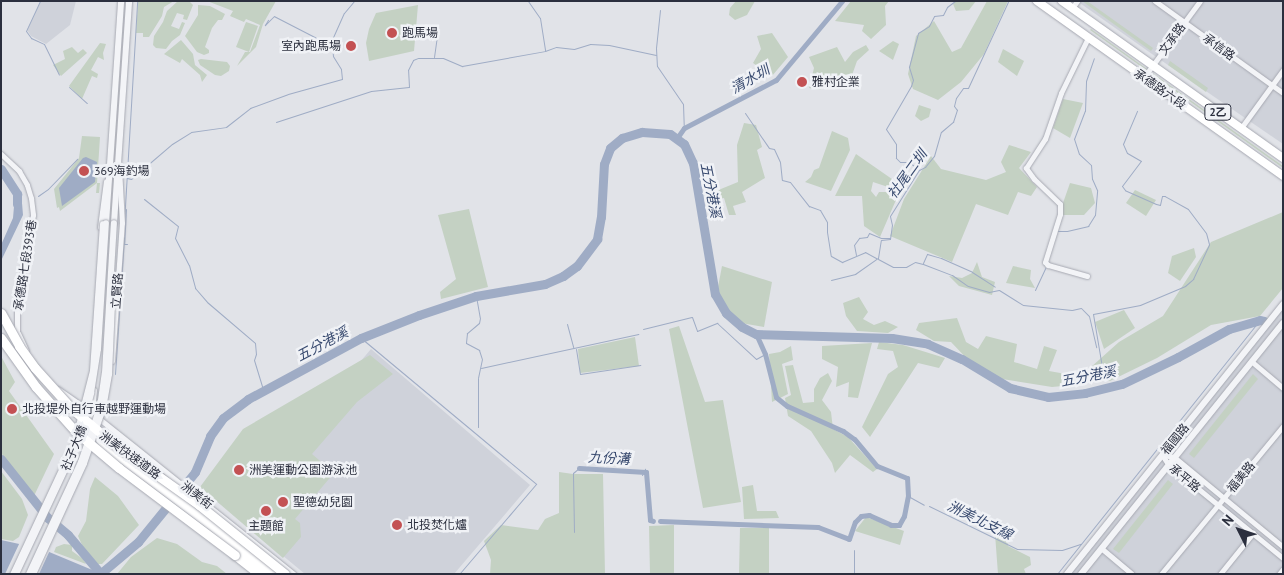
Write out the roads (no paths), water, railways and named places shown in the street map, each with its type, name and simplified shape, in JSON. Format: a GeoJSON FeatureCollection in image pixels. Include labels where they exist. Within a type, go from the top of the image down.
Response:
{"type":"FeatureCollection","features":[{"type":"Feature","properties":{"kind":"highway","name":"洲美快速道路"},"geometry":{"type":"LineString","coordinates":[[1,313],[19,346],[35,368],[71,408],[115,445],[199,505],[285,574]]}},
{"type":"Feature","properties":{"kind":"highway","name":"洲美快速道路"},"geometry":{"type":"LineString","coordinates":[[1,338],[36,387],[75,431],[96,450],[259,574]]}},
{"type":"Feature","properties":{"kind":"highway"},"geometry":{"type":"LineString","coordinates":[[95,415],[100,433],[116,455],[208,523],[272,574]]}},
{"type":"Feature","properties":{"kind":"main road","name":"承德路六段"},"geometry":{"type":"LineString","coordinates":[[1037,1],[1283,176]]}},
{"type":"Feature","properties":{"kind":"main road","name":"承德路六段"},"geometry":{"type":"LineString","coordinates":[[1062,1],[1283,158]]}},
{"type":"Feature","properties":{"kind":"street","name":"立賢路"},"geometry":{"type":"LineString","coordinates":[[104,223],[111,161],[121,1]]}},
{"type":"Feature","properties":{"kind":"street","name":"立賢路"},"geometry":{"type":"LineString","coordinates":[[114,223],[129,1]]}},
{"type":"Feature","properties":{"kind":"street"},"geometry":{"type":"LineString","coordinates":[[1072,8],[1077,1]]}},
{"type":"Feature","properties":{"kind":"street","name":"承信路"},"geometry":{"type":"LineString","coordinates":[[1155,1],[1283,93]]}},
{"type":"Feature","properties":{"kind":"street","name":"文承路"},"geometry":{"type":"LineString","coordinates":[[1144,77],[1200,1]]}},
{"type":"Feature","properties":{"kind":"street"},"geometry":{"type":"LineString","coordinates":[[1087,276],[1048,265],[1045,262],[1060,214],[1060,204],[1034,179],[1026,168],[1045,139],[1061,93],[1088,38]]}},
{"type":"Feature","properties":{"kind":"street"},"geometry":{"type":"LineString","coordinates":[[1241,128],[1283,70]]}},
{"type":"Feature","properties":{"kind":"street"},"geometry":{"type":"LineString","coordinates":[[114,107],[122,107]]}},
{"type":"Feature","properties":{"kind":"street","name":"承德路七段393巷"},"geometry":{"type":"LineString","coordinates":[[1,154],[19,171],[28,185],[32,198],[33,215],[17,299],[16,328],[26,350],[58,390],[95,415]]}},
{"type":"Feature","properties":{"kind":"street","name":"立賢路"},"geometry":{"type":"LineString","coordinates":[[95,415],[95,376],[90,357],[100,222],[111,161]]}},
{"type":"Feature","properties":{"kind":"street","name":"立賢路"},"geometry":{"type":"LineString","coordinates":[[95,415],[112,362],[122,222],[118,162]]}},
{"type":"Feature","properties":{"kind":"street"},"geometry":{"type":"LineString","coordinates":[[12,574],[69,452],[85,405],[94,348],[104,223]]}},
{"type":"Feature","properties":{"kind":"street","name":"社子大橋"},"geometry":{"type":"LineString","coordinates":[[16,574],[68,463],[84,422],[92,393],[98,349],[104,223]]}},
{"type":"Feature","properties":{"kind":"street","name":"社子大橋"},"geometry":{"type":"LineString","coordinates":[[29,574],[81,462],[92,435],[100,407],[105,373],[114,223]]}},
{"type":"Feature","properties":{"kind":"street"},"geometry":{"type":"LineString","coordinates":[[33,574],[84,464],[104,408],[109,374],[114,294],[113,259]]}},
{"type":"Feature","properties":{"kind":"street","name":"福國路"},"geometry":{"type":"LineString","coordinates":[[1067,574],[1283,304]]}},
{"type":"Feature","properties":{"kind":"street","name":"福國路"},"geometry":{"type":"LineString","coordinates":[[1081,574],[1283,323]]}},
{"type":"Feature","properties":{"kind":"street"},"geometry":{"type":"LineString","coordinates":[[1251,361],[1283,388]]}},
{"type":"Feature","properties":{"kind":"street"},"geometry":{"type":"LineString","coordinates":[[95,376],[100,379],[108,379]]}},
{"type":"Feature","properties":{"kind":"street","name":"洲美街"},"geometry":{"type":"LineString","coordinates":[[95,415],[294,574]]}},
{"type":"Feature","properties":{"kind":"street","name":"福美路"},"geometry":{"type":"LineString","coordinates":[[1161,574],[1283,426]]}},
{"type":"Feature","properties":{"kind":"street","name":"承平路"},"geometry":{"type":"LineString","coordinates":[[1162,455],[1174,457],[1283,547]]}},
{"type":"Feature","properties":{"kind":"street","name":"承平路"},"geometry":{"type":"LineString","coordinates":[[1162,455],[1168,464],[1283,558]]}},
{"type":"Feature","properties":{"kind":"street"},"geometry":{"type":"LineString","coordinates":[[1220,574],[1253,533]]}},
{"type":"Feature","properties":{"kind":"street"},"geometry":{"type":"LineString","coordinates":[[1101,548],[1132,574]]}},
{"type":"Feature","properties":{"kind":"street"},"geometry":{"type":"LineString","coordinates":[[1278,574],[1283,568]]}},
{"type":"Feature","properties":{"kind":"water"},"geometry":{"type":"Polygon","coordinates":[[[86,157],[97,162],[95,182],[62,206],[59,188],[83,158],[86,157]]]}},
{"type":"Feature","properties":{"kind":"water"},"geometry":{"type":"Polygon","coordinates":[[[21,191],[23,215],[1,261],[1,245],[13,218],[15,195],[21,191]]]}},
{"type":"Feature","properties":{"kind":"water"},"geometry":{"type":"Polygon","coordinates":[[[1,540],[42,549],[102,574],[1,574],[1,540]]]}},
{"type":"Feature","properties":{"kind":"waterway"},"geometry":{"type":"LineString","coordinates":[[40,1],[26,31],[31,38],[44,44],[59,75]]}},
{"type":"Feature","properties":{"kind":"waterway"},"geometry":{"type":"LineString","coordinates":[[124,223],[137,1]]}},
{"type":"Feature","properties":{"kind":"waterway"},"geometry":{"type":"LineString","coordinates":[[330,44],[344,13],[354,1]]}},
{"type":"Feature","properties":{"kind":"waterway"},"geometry":{"type":"LineString","coordinates":[[528,1],[540,18],[545,51],[556,47],[574,49],[590,44],[609,45],[656,55]]}},
{"type":"Feature","properties":{"kind":"waterway","name":"清水圳"},"geometry":{"type":"LineString","coordinates":[[677,138],[684,128],[776,80],[842,1]]}},
{"type":"Feature","properties":{"kind":"waterway"},"geometry":{"type":"LineString","coordinates":[[919,170],[909,162],[900,162],[896,158],[896,144],[886,129],[911,86],[913,80],[909,67],[918,33],[929,26],[934,16],[943,15],[947,7],[955,1]]}},
{"type":"Feature","properties":{"kind":"waterway","name":"社尾二圳"},"geometry":{"type":"LineString","coordinates":[[831,280],[855,274],[878,258],[881,240],[890,239],[892,225],[890,216],[919,170],[925,167],[934,156],[941,132],[953,122],[957,110],[954,106],[956,98],[963,88],[968,88],[1008,2]]}},
{"type":"Feature","properties":{"kind":"waterway"},"geometry":{"type":"LineString","coordinates":[[660,10],[656,48],[657,66],[683,104],[684,128]]}},
{"type":"Feature","properties":{"kind":"waterway"},"geometry":{"type":"LineString","coordinates":[[127,178],[131,179],[172,144],[191,132],[226,127],[250,108],[288,94],[342,79],[341,69],[333,56],[332,46],[274,16],[265,25],[268,20]]}},
{"type":"Feature","properties":{"kind":"waterway"},"geometry":{"type":"LineString","coordinates":[[434,57],[437,36]]}},
{"type":"Feature","properties":{"kind":"waterway"},"geometry":{"type":"LineString","coordinates":[[276,122],[371,91],[409,87],[408,70],[413,60],[418,58],[443,58],[462,66],[545,51]]}},
{"type":"Feature","properties":{"kind":"waterway"},"geometry":{"type":"LineString","coordinates":[[1057,231],[1067,231],[1088,226],[1095,215],[1097,190],[1092,179],[1091,165],[1079,154],[1074,139],[1085,111],[1086,81],[1094,58]]}},
{"type":"Feature","properties":{"kind":"waterway"},"geometry":{"type":"LineString","coordinates":[[69,87],[87,103]]}},
{"type":"Feature","properties":{"kind":"waterway"},"geometry":{"type":"LineString","coordinates":[[1104,379],[1093,314],[1140,305],[1185,286],[1193,279],[1209,244],[1206,233],[1188,209],[1165,196],[1162,196],[1160,205],[1156,204],[1125,190],[1122,186],[1141,161],[1127,153],[1123,144],[1137,111]]}},
{"type":"Feature","properties":{"kind":"waterway"},"geometry":{"type":"LineString","coordinates":[[745,113],[769,148],[774,149],[780,162],[782,180],[790,182],[809,206],[820,210],[827,222],[831,256],[842,262],[865,252],[876,258]]}},
{"type":"Feature","properties":{"kind":"waterway","name":"五分港溪"},"geometry":{"type":"LineString","coordinates":[[100,574],[138,542],[195,472],[210,436],[223,418],[248,399],[361,338],[419,315],[476,296],[545,284],[563,276],[577,266],[597,239],[601,217],[604,164],[610,148],[622,138],[642,132],[670,134],[684,144],[693,163],[715,294],[726,313],[742,327],[756,334],[892,338],[928,344],[962,359],[1010,388],[1048,397],[1085,393],[1122,384],[1178,357],[1229,329],[1260,320],[1264,321]]}},
{"type":"Feature","properties":{"kind":"waterway"},"geometry":{"type":"LineString","coordinates":[[38,196],[48,189],[77,159]]}},
{"type":"Feature","properties":{"kind":"waterway"},"geometry":{"type":"LineString","coordinates":[[1,169],[17,194],[17,204]]}},
{"type":"Feature","properties":{"kind":"waterway"},"geometry":{"type":"LineString","coordinates":[[144,199],[178,226],[175,238],[189,265],[195,288],[207,302],[255,343],[256,354],[254,360],[264,392]]}},
{"type":"Feature","properties":{"kind":"waterway"},"geometry":{"type":"LineString","coordinates":[[126,209],[124,244],[127,244]]}},
{"type":"Feature","properties":{"kind":"waterway"},"geometry":{"type":"LineString","coordinates":[[856,255],[854,245],[859,238],[867,237],[869,233],[881,238],[890,238]]}},
{"type":"Feature","properties":{"kind":"waterway"},"geometry":{"type":"LineString","coordinates":[[115,374],[124,237]]}},
{"type":"Feature","properties":{"kind":"waterway"},"geometry":{"type":"LineString","coordinates":[[923,263],[927,254],[941,258],[972,272],[995,287]]}},
{"type":"Feature","properties":{"kind":"waterway"},"geometry":{"type":"LineString","coordinates":[[878,259],[893,267],[906,267],[915,262],[923,264],[952,275],[968,286],[989,292],[999,290],[1023,305],[1072,310],[1081,308],[1089,316],[1096,347]]}},
{"type":"Feature","properties":{"kind":"waterway"},"geometry":{"type":"LineString","coordinates":[[1035,290],[1046,266]]}},
{"type":"Feature","properties":{"kind":"waterway"},"geometry":{"type":"LineString","coordinates":[[476,296],[480,318],[479,323],[467,333],[466,343],[479,350],[482,359],[478,378],[478,427]]}},
{"type":"Feature","properties":{"kind":"waterway","name":"九份溝"},"geometry":{"type":"LineString","coordinates":[[643,329],[692,317],[697,331],[717,323],[756,359],[765,354]]}},
{"type":"Feature","properties":{"kind":"waterway"},"geometry":{"type":"LineString","coordinates":[[1057,574],[1260,320]]}},
{"type":"Feature","properties":{"kind":"waterway"},"geometry":{"type":"LineString","coordinates":[[567,324],[573,347]]}},
{"type":"Feature","properties":{"kind":"waterway"},"geometry":{"type":"LineString","coordinates":[[481,368],[638,334]]}},
{"type":"Feature","properties":{"kind":"waterway"},"geometry":{"type":"LineString","coordinates":[[660,521],[818,527],[849,539],[855,522],[861,516],[869,515],[891,525],[899,525],[904,516],[908,496],[907,478],[877,466],[854,439],[843,431],[787,406],[776,397],[765,354],[756,334]]}},
{"type":"Feature","properties":{"kind":"waterway"},"geometry":{"type":"LineString","coordinates":[[361,338],[536,484],[459,574]]}},
{"type":"Feature","properties":{"kind":"waterway"},"geometry":{"type":"LineString","coordinates":[[576,349],[580,374],[640,365]]}},
{"type":"Feature","properties":{"kind":"waterway","name":"五分港溪"},"geometry":{"type":"LineString","coordinates":[[1,459],[48,518],[68,535],[100,573]]}},
{"type":"Feature","properties":{"kind":"waterway"},"geometry":{"type":"LineString","coordinates":[[574,532],[573,473],[579,468]]}},
{"type":"Feature","properties":{"kind":"waterway","name":"九份溝"},"geometry":{"type":"LineString","coordinates":[[579,468],[646,472],[650,520],[653,521]]}},
{"type":"Feature","properties":{"kind":"waterway","name":"九份溝"},"geometry":{"type":"LineString","coordinates":[[642,475],[645,469]]}},
{"type":"Feature","properties":{"kind":"waterway","name":"洲美北支線"},"geometry":{"type":"LineString","coordinates":[[908,496],[924,505]]}},
{"type":"Feature","properties":{"kind":"waterway","name":"洲美北支線"},"geometry":{"type":"LineString","coordinates":[[929,506],[1017,549],[1062,550],[1081,544]]}},
{"type":"Feature","properties":{"kind":"waterway"},"geometry":{"type":"LineString","coordinates":[[854,550],[854,574]]}},
{"type":"Feature","properties":{"kind":"place","name":"跑馬場"},"geometry":{"type":"Point","coordinates":[392,33]}},
{"type":"Feature","properties":{"kind":"place","name":"室內跑馬場"},"geometry":{"type":"Point","coordinates":[351,46]}},
{"type":"Feature","properties":{"kind":"place","name":"雅村企業"},"geometry":{"type":"Point","coordinates":[802,82]}},
{"type":"Feature","properties":{"kind":"place","name":"369海釣場"},"geometry":{"type":"Point","coordinates":[84,171]}},
{"type":"Feature","properties":{"kind":"place","name":"北投堤外自行車越野運動場"},"geometry":{"type":"Point","coordinates":[12,409]}},
{"type":"Feature","properties":{"kind":"place","name":"洲美運動公園游泳池"},"geometry":{"type":"Point","coordinates":[239,470]}},
{"type":"Feature","properties":{"kind":"place","name":"聖德幼兒園"},"geometry":{"type":"Point","coordinates":[283,502]}},
{"type":"Feature","properties":{"kind":"place","name":"主題館"},"geometry":{"type":"Point","coordinates":[266,511]}},
{"type":"Feature","properties":{"kind":"place","name":"北投焚化爐"},"geometry":{"type":"Point","coordinates":[397,525]}}]}
